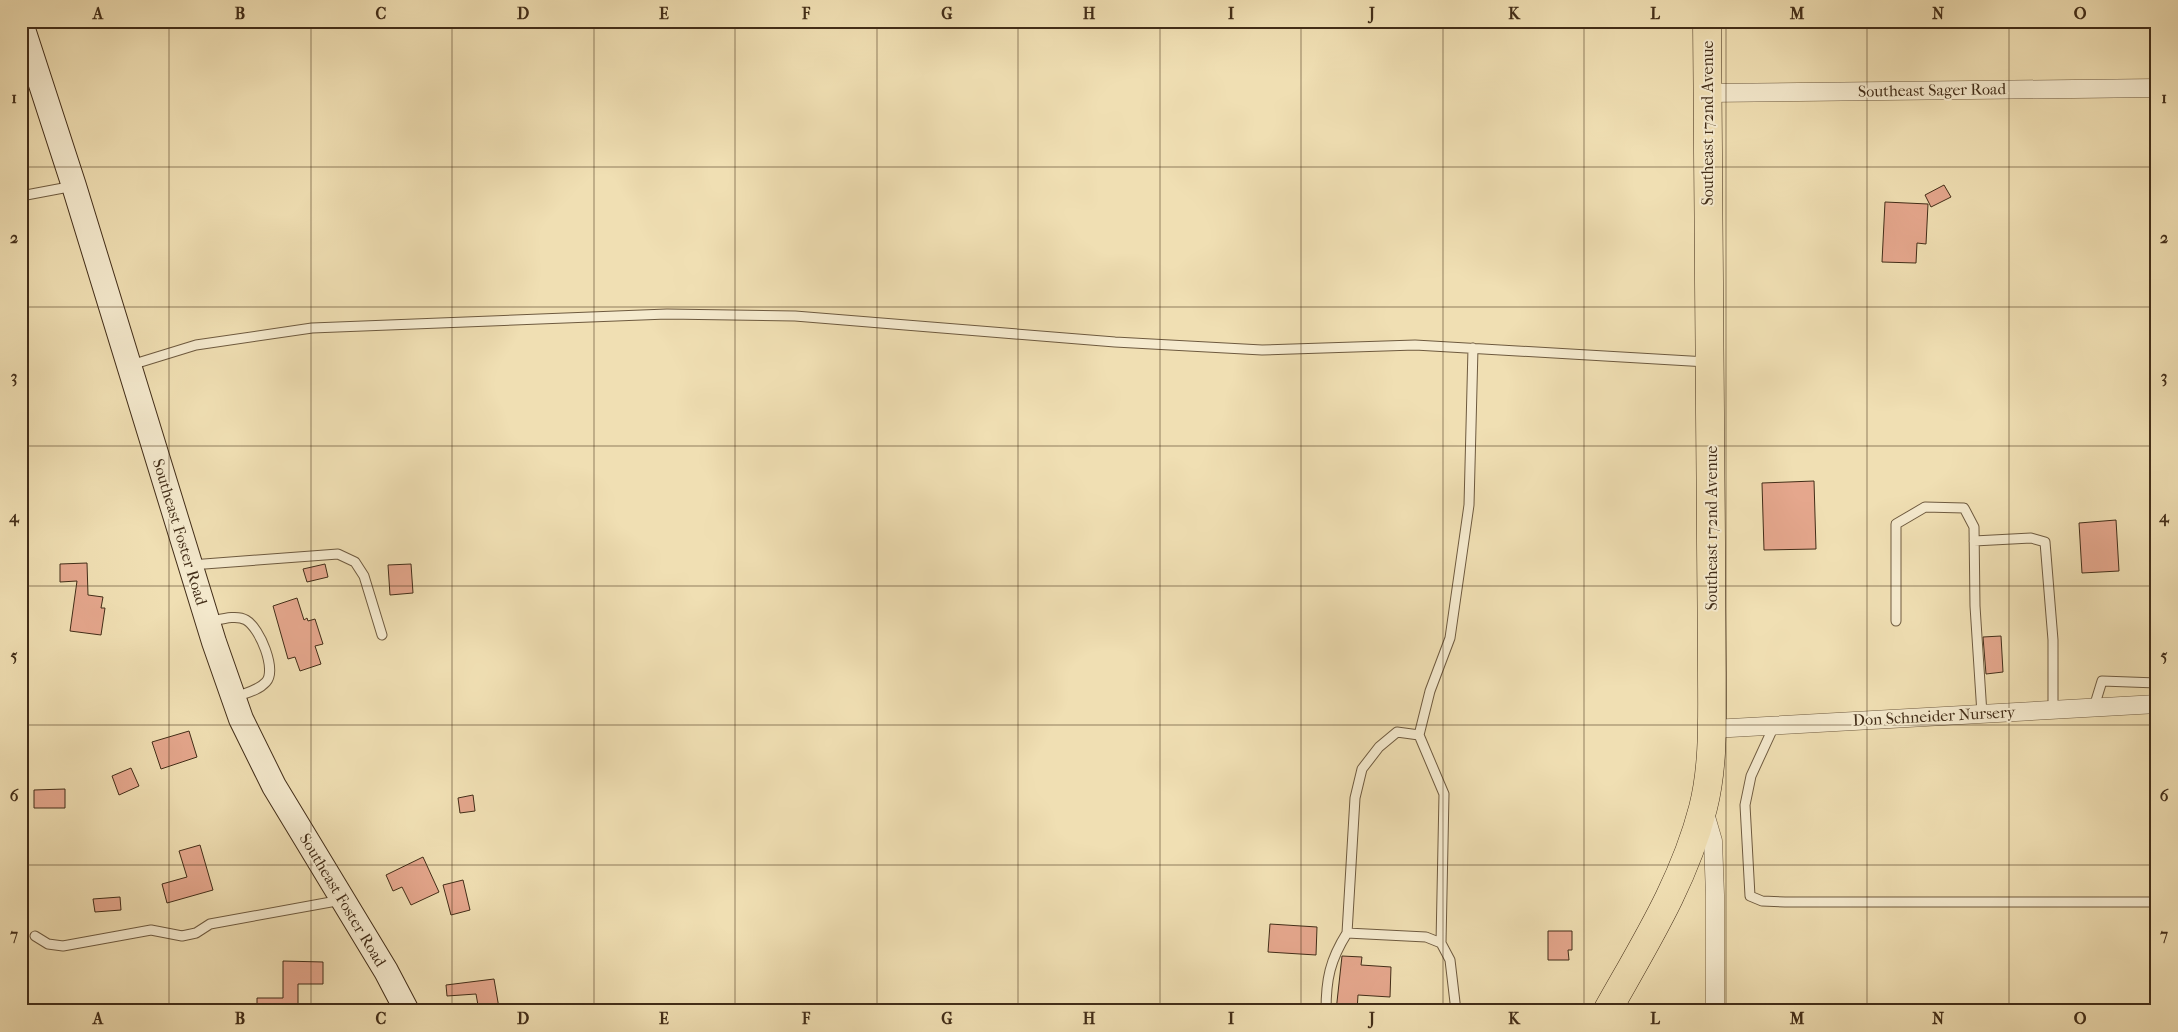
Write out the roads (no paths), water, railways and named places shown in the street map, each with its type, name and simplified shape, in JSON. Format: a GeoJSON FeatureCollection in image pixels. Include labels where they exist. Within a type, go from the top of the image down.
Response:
{"type":"FeatureCollection","features":[{"type":"Feature","properties":{"kind":"main road","name":"Southeast 172nd Avenue"},"geometry":{"type":"LineString","coordinates":[[1607,1011],[1656,925],[1676,884],[1703,807],[1712,729],[1707,21]]}},
{"type":"Feature","properties":{"kind":"main road","name":"Southeast Foster Road"},"geometry":{"type":"LineString","coordinates":[[21,23],[74,186],[190,565],[233,698],[254,747],[274,786],[386,971],[407,1011]]}},
{"type":"Feature","properties":{"kind":"street","name":"Southeast Sager Road"},"geometry":{"type":"LineString","coordinates":[[1707,93],[2157,88]]}},
{"type":"Feature","properties":{"kind":"street","name":"Don Schneider Nursery"},"geometry":{"type":"LineString","coordinates":[[1712,729],[2157,704]]}},
{"type":"Feature","properties":{"kind":"street"},"geometry":{"type":"LineString","coordinates":[[1703,807],[1713,841],[1715,1011]]}},
{"type":"Feature","properties":{"kind":"lane"},"geometry":{"type":"LineString","coordinates":[[21,196],[74,186]]}},
{"type":"Feature","properties":{"kind":"lane"},"geometry":{"type":"LineString","coordinates":[[129,366],[196,345],[312,328],[667,314],[795,316],[1115,342],[1262,350],[1415,345],[1709,363]]}},
{"type":"Feature","properties":{"kind":"lane"},"geometry":{"type":"LineString","coordinates":[[1456,1011],[1450,960],[1441,943],[1444,794],[1419,736],[1430,692],[1450,638],[1469,504],[1473,348]]}},
{"type":"Feature","properties":{"kind":"lane"},"geometry":{"type":"LineString","coordinates":[[1896,621],[1896,524],[1925,507],[1964,508],[1974,527],[1975,606],[1982,714]]}},
{"type":"Feature","properties":{"kind":"lane"},"geometry":{"type":"LineString","coordinates":[[1974,541],[2031,538],[2045,542],[2053,640],[2053,710]]}},
{"type":"Feature","properties":{"kind":"lane"},"geometry":{"type":"LineString","coordinates":[[190,565],[338,554],[355,562],[364,576],[382,635]]}},
{"type":"Feature","properties":{"kind":"lane"},"geometry":{"type":"LineString","coordinates":[[208,622],[236,617],[246,620],[254,628],[263,643],[271,670],[267,681],[259,688],[233,698]]}},
{"type":"Feature","properties":{"kind":"lane"},"geometry":{"type":"LineString","coordinates":[[2094,707],[2102,681],[2157,683]]}},
{"type":"Feature","properties":{"kind":"lane"},"geometry":{"type":"LineString","coordinates":[[1774,726],[1751,776],[1745,806],[1750,896],[1762,901],[1785,902],[2157,902]]}},
{"type":"Feature","properties":{"kind":"lane"},"geometry":{"type":"LineString","coordinates":[[1326,1011],[1329,967],[1337,948],[1347,933],[1355,798],[1362,769],[1378,747],[1397,732],[1419,736]]}},
{"type":"Feature","properties":{"kind":"lane"},"geometry":{"type":"LineString","coordinates":[[35,936],[48,944],[63,946],[151,930],[182,936],[196,932],[210,924],[343,900]]}},
{"type":"Feature","properties":{"kind":"lane"},"geometry":{"type":"LineString","coordinates":[[1347,933],[1426,937],[1441,943]]}}]}
